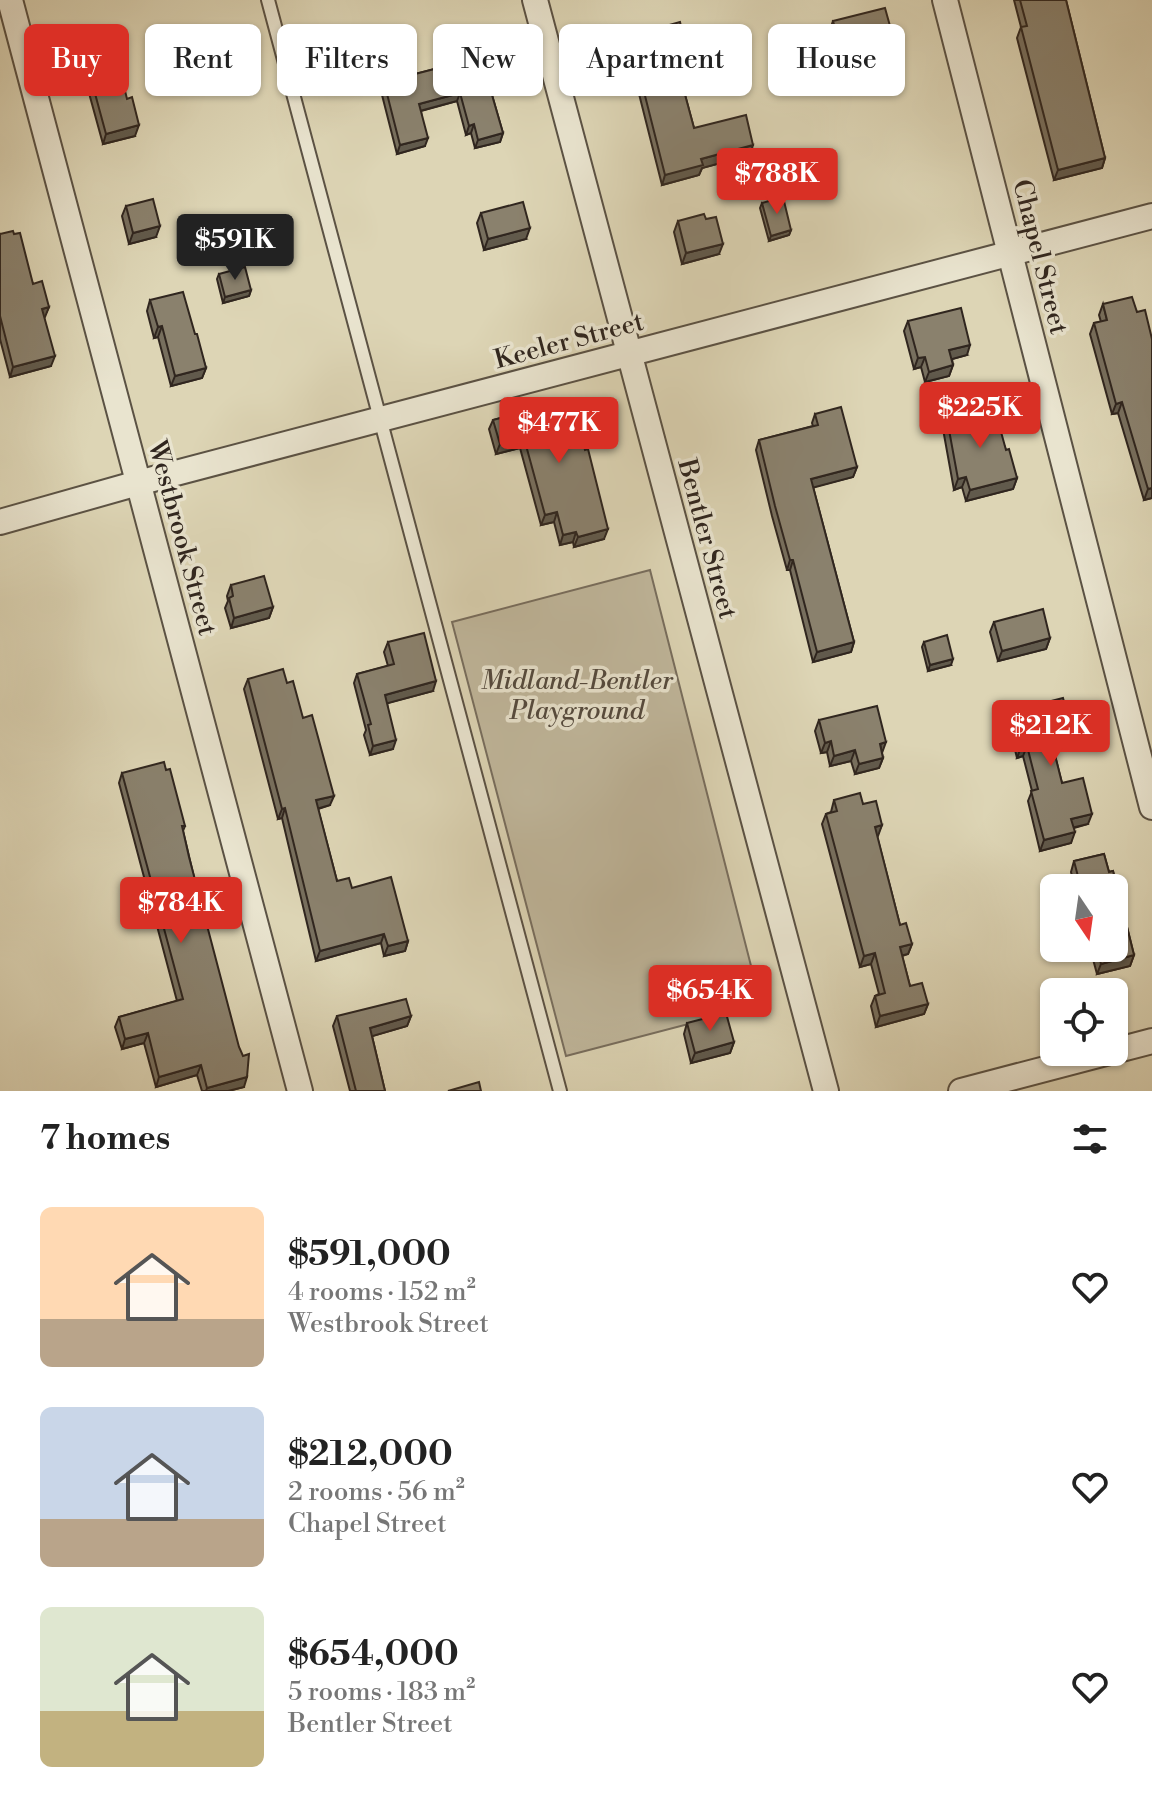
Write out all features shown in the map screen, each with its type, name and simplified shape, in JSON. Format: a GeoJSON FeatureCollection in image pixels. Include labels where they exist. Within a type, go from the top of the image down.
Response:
{"type":"FeatureCollection","features":[{"type":"Feature","properties":{"kind":"street","name":"Westbrook Street"},"geometry":{"type":"LineString","coordinates":[[10,0],[300,1091]]}},
{"type":"Feature","properties":{"kind":"street","name":"Bentler Street"},"geometry":{"type":"LineString","coordinates":[[535,0],[826,1091]]}},
{"type":"Feature","properties":{"kind":"street","name":"Chapel Street"},"geometry":{"type":"LineString","coordinates":[[945,0],[1152,807]]}},
{"type":"Feature","properties":{"kind":"street","name":"Keeler Street"},"geometry":{"type":"LineString","coordinates":[[0,522],[1152,216]]}},
{"type":"Feature","properties":{"kind":"street"},"geometry":{"type":"LineString","coordinates":[[1128,1048],[1152,1041]]}},
{"type":"Feature","properties":{"kind":"street"},"geometry":{"type":"LineString","coordinates":[[961,1091],[1058,1066]]}},
{"type":"Feature","properties":{"kind":"lane"},"geometry":{"type":"LineString","coordinates":[[268,0],[560,1091]]}},
{"type":"Feature","properties":{"kind":"green space","name":"Midland-Bentler Playground"},"geometry":{"type":"Polygon","coordinates":[[[650,570],[761,1005],[566,1056],[452,622],[650,570]]]}},
{"type":"Feature","properties":{"kind":"building"},"geometry":{"type":"Polygon","coordinates":[[[1020,0],[1066,0],[1105,158],[1058,170],[1021,27],[1027,26],[1020,0]]]}},
{"type":"Feature","properties":{"kind":"building"},"geometry":{"type":"Polygon","coordinates":[[[885,8],[889,24],[834,24],[833,21],[885,8]]]}},
{"type":"Feature","properties":{"kind":"building"},"geometry":{"type":"Polygon","coordinates":[[[433,69],[433,96],[449,96],[419,104],[428,138],[400,145],[388,96],[417,96],[417,73],[433,69]]]}},
{"type":"Feature","properties":{"kind":"building"},"geometry":{"type":"Polygon","coordinates":[[[96,96],[132,97],[139,125],[106,134],[96,96]]]}},
{"type":"Feature","properties":{"kind":"building"},"geometry":{"type":"Polygon","coordinates":[[[461,96],[492,96],[503,133],[478,140],[474,124],[469,126],[461,96]]]}},
{"type":"Feature","properties":{"kind":"building"},"geometry":{"type":"Polygon","coordinates":[[[645,96],[685,96],[694,128],[746,115],[753,145],[701,159],[703,165],[665,175],[645,96]]]}},
{"type":"Feature","properties":{"kind":"building"},"geometry":{"type":"Polygon","coordinates":[[[783,197],[791,230],[771,236],[762,203],[783,197]]]}},
{"type":"Feature","properties":{"kind":"building"},"geometry":{"type":"Polygon","coordinates":[[[153,199],[160,226],[133,233],[126,206],[153,199]]]}},
{"type":"Feature","properties":{"kind":"building"},"geometry":{"type":"Polygon","coordinates":[[[523,202],[530,228],[488,239],[481,213],[523,202]]]}},
{"type":"Feature","properties":{"kind":"building"},"geometry":{"type":"Polygon","coordinates":[[[704,214],[706,219],[716,217],[723,244],[686,253],[678,221],[704,214]]]}},
{"type":"Feature","properties":{"kind":"building"},"geometry":{"type":"Polygon","coordinates":[[[13,231],[14,234],[20,233],[33,284],[42,281],[49,307],[42,309],[55,356],[13,367],[0,316],[0,234],[13,231]]]}},
{"type":"Feature","properties":{"kind":"building"},"geometry":{"type":"Polygon","coordinates":[[[245,267],[251,290],[225,297],[219,274],[245,267]]]}},
{"type":"Feature","properties":{"kind":"building"},"geometry":{"type":"Polygon","coordinates":[[[183,292],[206,368],[175,376],[162,326],[158,327],[150,300],[183,292]]]}},
{"type":"Feature","properties":{"kind":"building"},"geometry":{"type":"Polygon","coordinates":[[[1132,297],[1137,312],[1145,310],[1152,339],[1152,488],[1148,489],[1122,402],[1116,404],[1094,323],[1107,320],[1103,304],[1132,297]]]}},
{"type":"Feature","properties":{"kind":"building"},"geometry":{"type":"Polygon","coordinates":[[[961,308],[970,345],[949,350],[953,365],[929,372],[925,357],[918,358],[908,321],[961,308]]]}},
{"type":"Feature","properties":{"kind":"building"},"geometry":{"type":"Polygon","coordinates":[[[571,399],[585,450],[588,449],[608,529],[578,537],[576,532],[563,535],[557,512],[545,515],[524,438],[500,444],[493,420],[571,399]]]}},
{"type":"Feature","properties":{"kind":"building"},"geometry":{"type":"Polygon","coordinates":[[[841,407],[857,467],[811,479],[854,642],[817,652],[759,440],[818,425],[815,414],[841,407]]]}},
{"type":"Feature","properties":{"kind":"building"},"geometry":{"type":"Polygon","coordinates":[[[992,408],[1017,478],[970,490],[966,477],[958,479],[947,419],[992,408]]]}},
{"type":"Feature","properties":{"kind":"building"},"geometry":{"type":"Polygon","coordinates":[[[264,576],[273,607],[234,618],[229,598],[233,596],[231,585],[264,576]]]}},
{"type":"Feature","properties":{"kind":"building"},"geometry":{"type":"Polygon","coordinates":[[[1043,609],[1050,638],[1002,651],[994,622],[1043,609]]]}},
{"type":"Feature","properties":{"kind":"building"},"geometry":{"type":"Polygon","coordinates":[[[424,633],[436,681],[385,695],[396,740],[373,746],[368,725],[371,724],[357,674],[394,664],[388,642],[424,633]]]}},
{"type":"Feature","properties":{"kind":"building"},"geometry":{"type":"Polygon","coordinates":[[[947,635],[953,659],[930,665],[924,642],[947,635]]]}},
{"type":"Feature","properties":{"kind":"building"},"geometry":{"type":"Polygon","coordinates":[[[283,669],[287,683],[293,681],[303,718],[312,715],[334,796],[316,800],[337,881],[349,878],[352,888],[391,877],[408,941],[388,946],[384,934],[320,951],[285,808],[282,809],[248,679],[283,669]]]}},
{"type":"Feature","properties":{"kind":"building"},"geometry":{"type":"Polygon","coordinates":[[[1063,698],[1073,734],[1051,739],[1062,783],[1083,778],[1092,814],[1071,819],[1075,832],[1044,840],[1031,791],[1038,789],[1027,746],[1021,747],[1012,711],[1063,698]]]}},
{"type":"Feature","properties":{"kind":"building"},"geometry":{"type":"Polygon","coordinates":[[[877,706],[886,742],[880,744],[883,758],[859,764],[855,750],[834,756],[831,741],[825,743],[819,720],[877,706]]]}},
{"type":"Feature","properties":{"kind":"building"},"geometry":{"type":"Polygon","coordinates":[[[164,762],[166,770],[170,769],[185,826],[182,826],[189,857],[239,1047],[243,1056],[249,1054],[247,1077],[207,1088],[201,1065],[159,1077],[148,1033],[125,1039],[119,1017],[183,999],[122,773],[164,762]]]}},
{"type":"Feature","properties":{"kind":"building"},"geometry":{"type":"Polygon","coordinates":[[[860,793],[863,804],[876,801],[882,825],[875,827],[900,925],[906,923],[912,944],[900,947],[910,986],[922,983],[928,1004],[880,1016],[875,996],[885,993],[875,953],[864,956],[826,814],[837,811],[834,800],[860,793]]]}},
{"type":"Feature","properties":{"kind":"building"},"geometry":{"type":"Polygon","coordinates":[[[1104,854],[1109,872],[1113,871],[1114,874],[1077,874],[1074,861],[1104,854]]]}},
{"type":"Feature","properties":{"kind":"building"},"geometry":{"type":"Polygon","coordinates":[[[1128,931],[1134,955],[1128,957],[1128,931]]]}},
{"type":"Feature","properties":{"kind":"building"},"geometry":{"type":"Polygon","coordinates":[[[406,999],[411,1016],[370,1028],[385,1091],[356,1091],[337,1016],[406,999]]]}},
{"type":"Feature","properties":{"kind":"building"},"geometry":{"type":"Polygon","coordinates":[[[726,1013],[734,1042],[695,1053],[687,1023],[726,1013]]]}},
{"type":"Feature","properties":{"kind":"building"},"geometry":{"type":"Polygon","coordinates":[[[479,1082],[481,1091],[448,1091],[479,1082]]]}}]}
